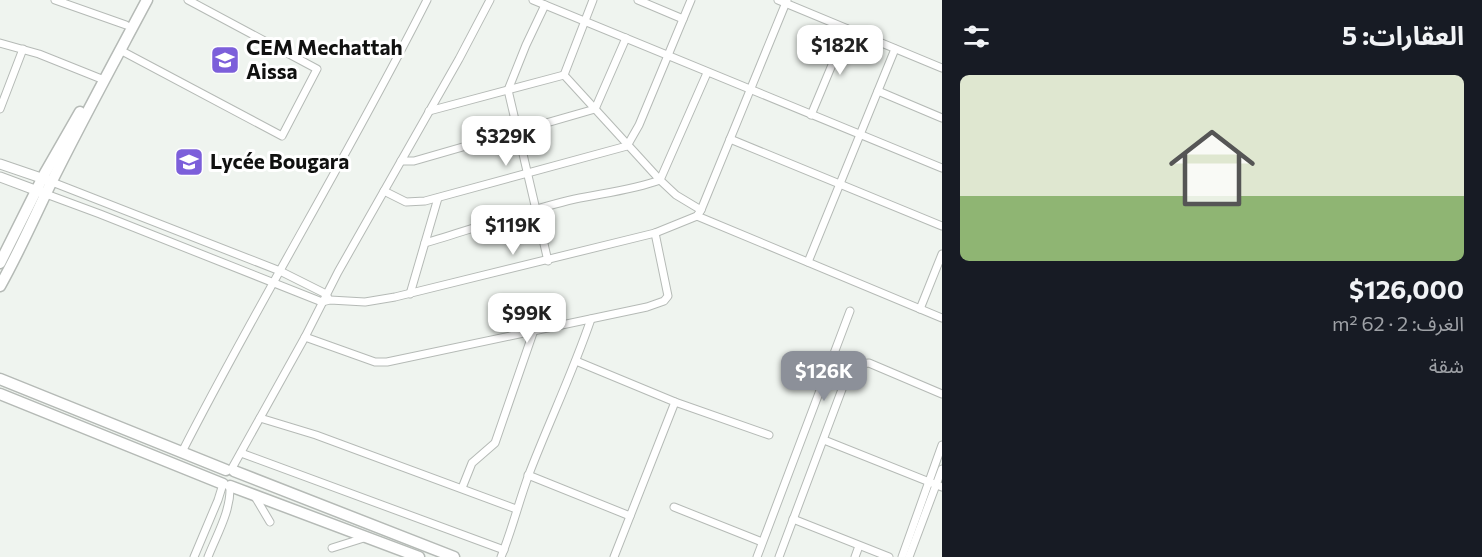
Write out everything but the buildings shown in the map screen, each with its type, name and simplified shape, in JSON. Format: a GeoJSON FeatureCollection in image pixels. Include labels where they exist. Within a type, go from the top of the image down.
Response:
{"type":"FeatureCollection","features":[{"type":"Feature","properties":{"kind":"main road"},"geometry":{"type":"LineString","coordinates":[[0,286],[27,236],[47,181],[139,0]]}},
{"type":"Feature","properties":{"kind":"main road"},"geometry":{"type":"LineString","coordinates":[[101,78],[120,50],[147,0]]}},
{"type":"Feature","properties":{"kind":"main road"},"geometry":{"type":"LineString","coordinates":[[0,263],[42,192]]}},
{"type":"Feature","properties":{"kind":"main road"},"geometry":{"type":"LineString","coordinates":[[0,379],[454,557]]}},
{"type":"Feature","properties":{"kind":"main road"},"geometry":{"type":"LineString","coordinates":[[0,394],[226,485],[419,557]]}},
{"type":"Feature","properties":{"kind":"main road"},"geometry":{"type":"LineString","coordinates":[[226,485],[221,476],[230,471]]}},
{"type":"Feature","properties":{"kind":"street"},"geometry":{"type":"LineString","coordinates":[[55,0],[126,25]]}},
{"type":"Feature","properties":{"kind":"street"},"geometry":{"type":"LineString","coordinates":[[120,50],[282,136],[317,69],[188,0]]}},
{"type":"Feature","properties":{"kind":"street"},"geometry":{"type":"LineString","coordinates":[[182,452],[211,395],[386,82],[427,0]]}},
{"type":"Feature","properties":{"kind":"street"},"geometry":{"type":"LineString","coordinates":[[230,471],[490,0]]}},
{"type":"Feature","properties":{"kind":"street"},"geometry":{"type":"LineString","coordinates":[[533,0],[942,168]]}},
{"type":"Feature","properties":{"kind":"street"},"geometry":{"type":"LineString","coordinates":[[564,75],[593,0]]}},
{"type":"Feature","properties":{"kind":"street"},"geometry":{"type":"LineString","coordinates":[[638,0],[683,19]]}},
{"type":"Feature","properties":{"kind":"street"},"geometry":{"type":"LineString","coordinates":[[384,191],[406,202],[424,201],[627,146],[639,125],[691,0]]}},
{"type":"Feature","properties":{"kind":"street"},"geometry":{"type":"LineString","coordinates":[[778,0],[942,68]]}},
{"type":"Feature","properties":{"kind":"street"},"geometry":{"type":"LineString","coordinates":[[0,164],[280,271],[328,297],[365,302],[410,294],[655,233],[699,213],[786,2]]}},
{"type":"Feature","properties":{"kind":"street"},"geometry":{"type":"LineString","coordinates":[[545,5],[508,90],[548,261]]}},
{"type":"Feature","properties":{"kind":"street"},"geometry":{"type":"LineString","coordinates":[[812,115],[846,29]]}},
{"type":"Feature","properties":{"kind":"street"},"geometry":{"type":"LineString","coordinates":[[595,109],[626,38]]}},
{"type":"Feature","properties":{"kind":"street"},"geometry":{"type":"LineString","coordinates":[[0,43],[23,49],[101,78]]}},
{"type":"Feature","properties":{"kind":"street"},"geometry":{"type":"LineString","coordinates":[[0,110],[23,49]]}},
{"type":"Feature","properties":{"kind":"street"},"geometry":{"type":"LineString","coordinates":[[808,262],[895,49]]}},
{"type":"Feature","properties":{"kind":"street"},"geometry":{"type":"LineString","coordinates":[[425,243],[536,209],[660,180],[707,73]]}},
{"type":"Feature","properties":{"kind":"street"},"geometry":{"type":"LineString","coordinates":[[429,111],[564,75]]}},
{"type":"Feature","properties":{"kind":"street"},"geometry":{"type":"LineString","coordinates":[[564,75],[660,180],[699,213],[942,318]]}},
{"type":"Feature","properties":{"kind":"street"},"geometry":{"type":"LineString","coordinates":[[878,91],[942,118]]}},
{"type":"Feature","properties":{"kind":"street"},"geometry":{"type":"LineString","coordinates":[[401,161],[414,161],[595,109]]}},
{"type":"Feature","properties":{"kind":"street"},"geometry":{"type":"LineString","coordinates":[[730,139],[942,226]]}},
{"type":"Feature","properties":{"kind":"street"},"geometry":{"type":"LineString","coordinates":[[0,177],[322,302]]}},
{"type":"Feature","properties":{"kind":"street"},"geometry":{"type":"LineString","coordinates":[[410,294],[438,198]]}},
{"type":"Feature","properties":{"kind":"street"},"geometry":{"type":"LineString","coordinates":[[305,337],[375,362],[387,362],[647,307],[664,301],[668,296],[655,233]]}},
{"type":"Feature","properties":{"kind":"street"},"geometry":{"type":"LineString","coordinates":[[920,309],[942,254]]}},
{"type":"Feature","properties":{"kind":"street"},"geometry":{"type":"LineString","coordinates":[[757,557],[850,311]]}},
{"type":"Feature","properties":{"kind":"street"},"geometry":{"type":"LineString","coordinates":[[241,453],[502,554],[528,475],[576,361],[591,319]]}},
{"type":"Feature","properties":{"kind":"street"},"geometry":{"type":"LineString","coordinates":[[462,488],[472,464],[495,443],[534,330]]}},
{"type":"Feature","properties":{"kind":"street"},"geometry":{"type":"LineString","coordinates":[[576,361],[675,402],[769,435]]}},
{"type":"Feature","properties":{"kind":"street"},"geometry":{"type":"LineString","coordinates":[[779,557],[850,368],[855,364],[869,363],[942,394]]}},
{"type":"Feature","properties":{"kind":"street"},"geometry":{"type":"LineString","coordinates":[[614,557],[675,402]]}},
{"type":"Feature","properties":{"kind":"street"},"geometry":{"type":"LineString","coordinates":[[260,418],[316,435],[516,509]]}},
{"type":"Feature","properties":{"kind":"street"},"geometry":{"type":"LineString","coordinates":[[824,440],[939,486]]}},
{"type":"Feature","properties":{"kind":"street"},"geometry":{"type":"LineString","coordinates":[[902,557],[942,445]]}},
{"type":"Feature","properties":{"kind":"street"},"geometry":{"type":"LineString","coordinates":[[909,557],[939,486],[942,469]]}},
{"type":"Feature","properties":{"kind":"street"},"geometry":{"type":"LineString","coordinates":[[528,475],[630,516]]}},
{"type":"Feature","properties":{"kind":"street"},"geometry":{"type":"LineString","coordinates":[[194,557],[226,485]]}},
{"type":"Feature","properties":{"kind":"street"},"geometry":{"type":"LineString","coordinates":[[208,557],[225,516],[230,497],[226,485]]}},
{"type":"Feature","properties":{"kind":"street"},"geometry":{"type":"LineString","coordinates":[[254,495],[270,522]]}},
{"type":"Feature","properties":{"kind":"street"},"geometry":{"type":"LineString","coordinates":[[674,507],[762,542]]}},
{"type":"Feature","properties":{"kind":"street"},"geometry":{"type":"LineString","coordinates":[[793,519],[889,557]]}},
{"type":"Feature","properties":{"kind":"street"},"geometry":{"type":"LineString","coordinates":[[332,548],[367,537]]}},
{"type":"Feature","properties":{"kind":"street"},"geometry":{"type":"LineString","coordinates":[[855,557],[859,546]]}},
{"type":"Feature","properties":{"kind":"place","name":"CEM Mechattah Aissa"},"geometry":{"type":"Point","coordinates":[225,60]}},
{"type":"Feature","properties":{"kind":"place","name":"Lycée Bougara"},"geometry":{"type":"Point","coordinates":[189,162]}}]}
